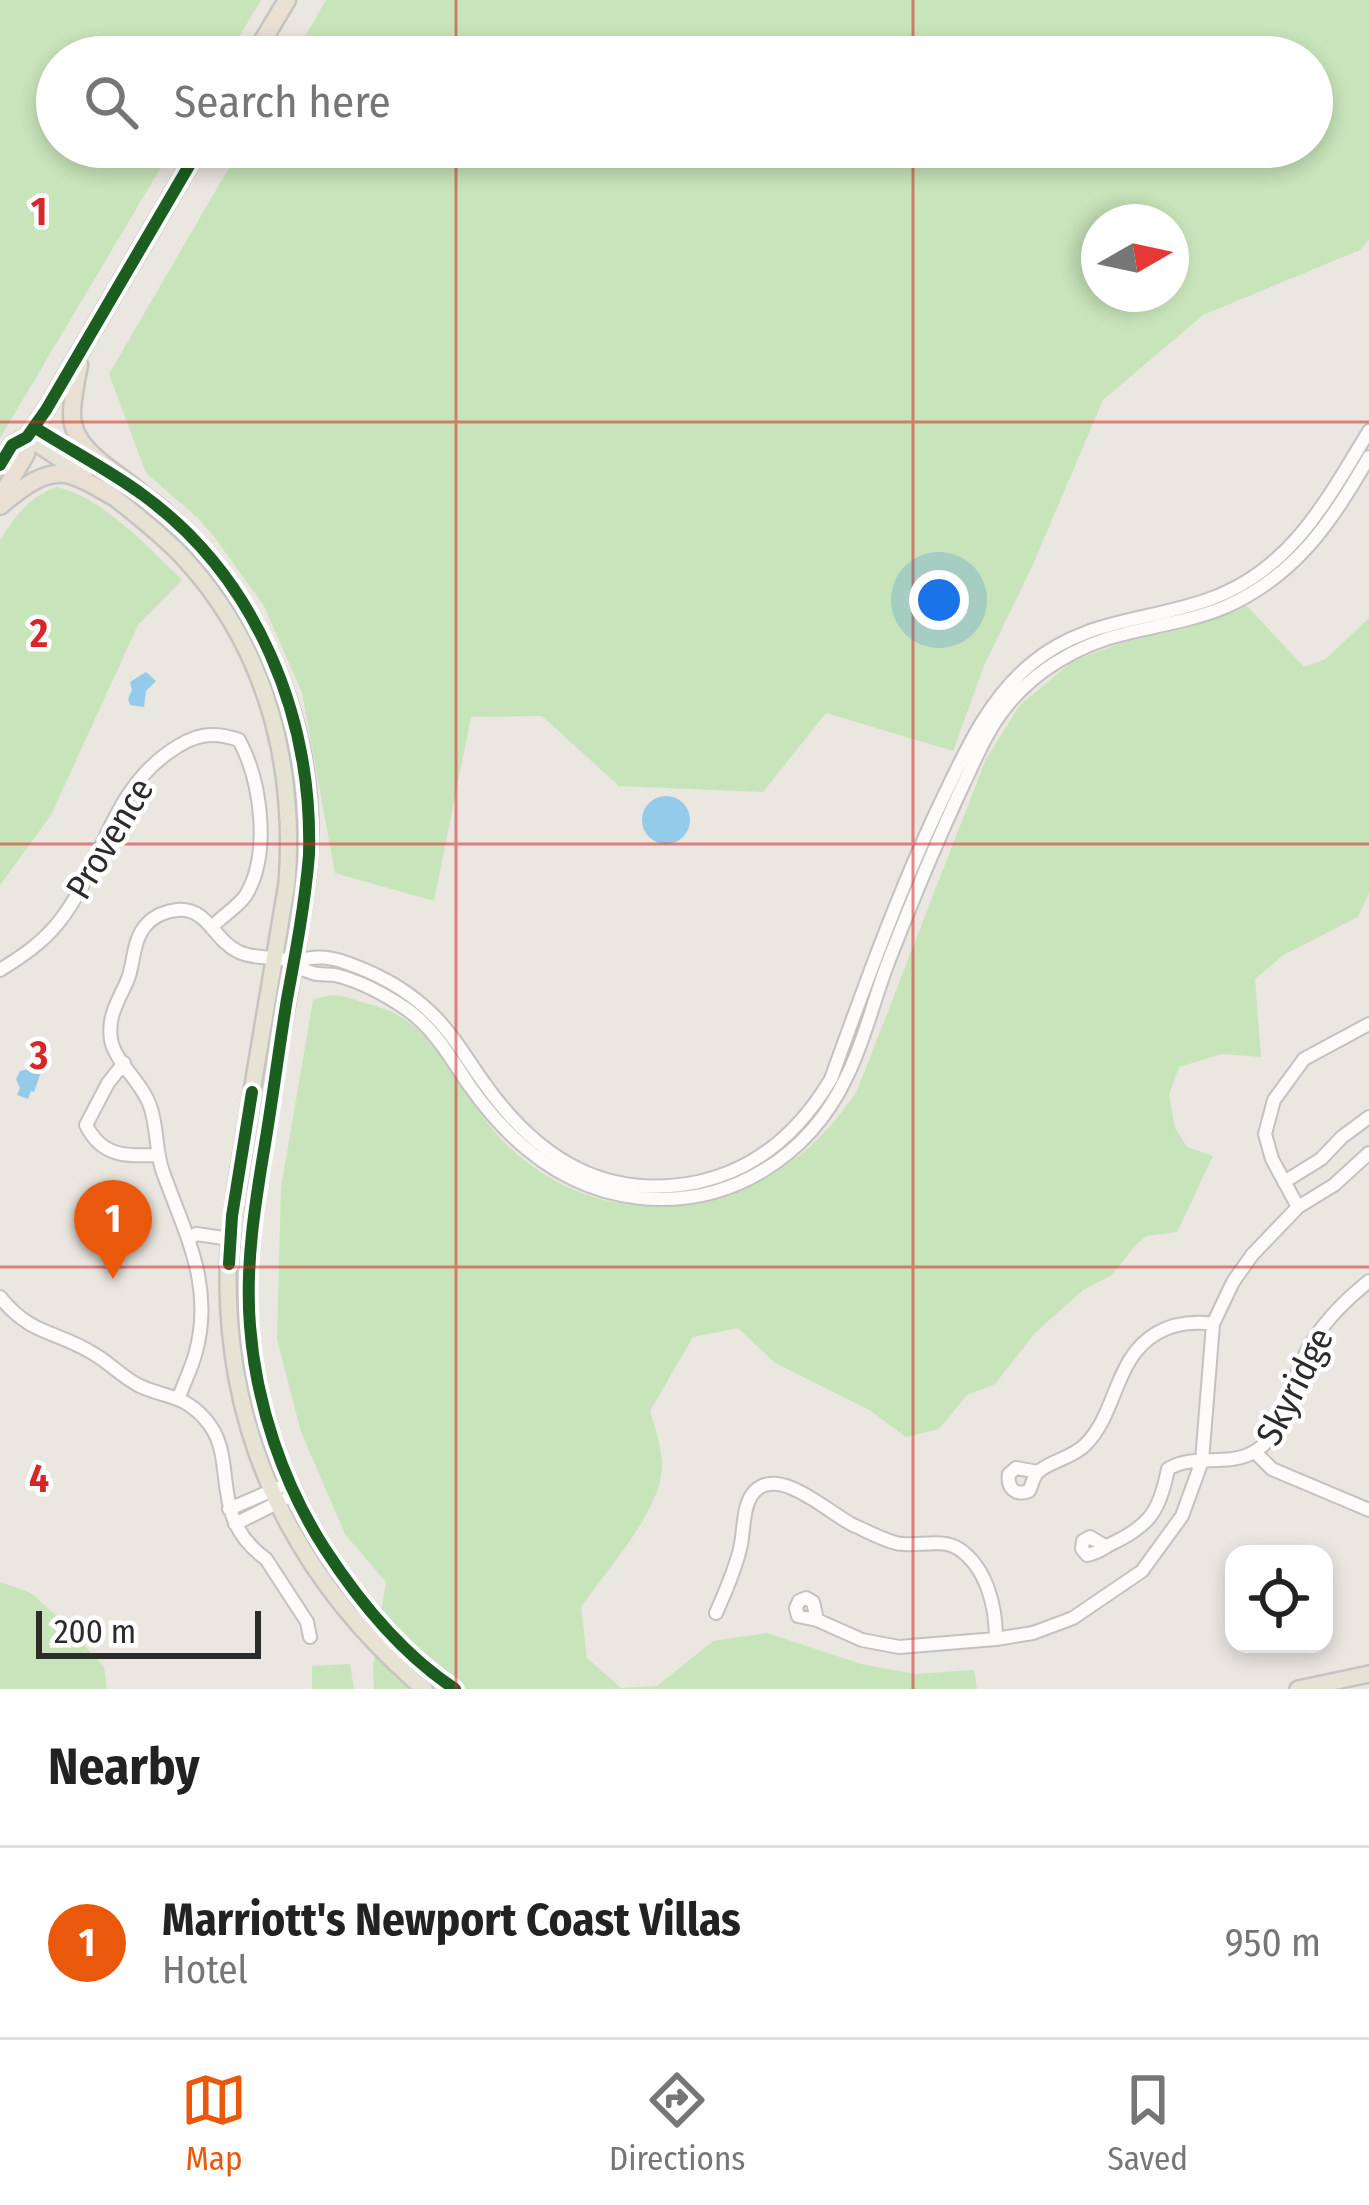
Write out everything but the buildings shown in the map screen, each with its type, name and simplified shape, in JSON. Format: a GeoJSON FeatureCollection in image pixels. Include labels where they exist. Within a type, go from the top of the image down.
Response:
{"type":"FeatureCollection","features":[{"type":"Feature","properties":{"kind":"highway"},"geometry":{"type":"LineString","coordinates":[[265,36],[286,0]]}},
{"type":"Feature","properties":{"kind":"highway"},"geometry":{"type":"LineString","coordinates":[[0,502],[26,453],[31,432],[188,168]]}},
{"type":"Feature","properties":{"kind":"highway"},"geometry":{"type":"LineString","coordinates":[[80,352],[72,411],[76,435],[142,494]]}},
{"type":"Feature","properties":{"kind":"highway"},"geometry":{"type":"LineString","coordinates":[[0,465],[12,445],[31,432]]}},
{"type":"Feature","properties":{"kind":"highway"},"geometry":{"type":"LineString","coordinates":[[0,502],[54,475],[69,475],[114,497]]}},
{"type":"Feature","properties":{"kind":"main road"},"geometry":{"type":"LineString","coordinates":[[31,432],[142,494],[175,522],[220,572],[252,618],[286,690],[302,746],[310,819],[308,876],[253,1210],[250,1327],[257,1376],[292,1488],[314,1531],[360,1599],[394,1637],[455,1689]]}},
{"type":"Feature","properties":{"kind":"main road"},"geometry":{"type":"LineString","coordinates":[[31,432],[158,532],[210,590],[248,651],[265,690],[282,751],[290,818],[287,883],[231,1239],[228,1280],[236,1370],[244,1411],[274,1497],[299,1547],[340,1605],[424,1689]]}},
{"type":"Feature","properties":{"kind":"main road"},"geometry":{"type":"LineString","coordinates":[[1298,1689],[1369,1674]]}},
{"type":"Feature","properties":{"kind":"street"},"geometry":{"type":"LineString","coordinates":[[1253,584],[1318,516],[1369,431]]}},
{"type":"Feature","properties":{"kind":"street"},"geometry":{"type":"LineString","coordinates":[[179,1397],[195,1353],[202,1303],[190,1238],[158,1155],[152,1109],[111,1043],[111,1018],[144,926],[167,911],[199,914],[242,953],[334,975],[367,986],[402,1006],[424,1023],[522,1148],[556,1172],[591,1187],[639,1198],[683,1199],[751,1180],[801,1143],[830,1108],[849,1073],[954,788],[1005,688],[1033,662],[1069,639],[1111,622],[1239,592],[1282,573],[1334,516],[1369,457]]}},
{"type":"Feature","properties":{"kind":"street","name":"Provence"},"geometry":{"type":"LineString","coordinates":[[0,970],[58,923],[80,891],[114,816],[136,781],[176,747],[200,736],[220,734],[239,740],[249,758],[261,829],[258,868],[243,900],[212,927]]}},
{"type":"Feature","properties":{"kind":"street"},"geometry":{"type":"LineString","coordinates":[[1298,1207],[1264,1134],[1274,1100],[1304,1059],[1369,1024]]}},
{"type":"Feature","properties":{"kind":"street"},"geometry":{"type":"LineString","coordinates":[[124,1063],[86,1125],[94,1142],[118,1154],[158,1155]]}},
{"type":"Feature","properties":{"kind":"street"},"geometry":{"type":"LineString","coordinates":[[1284,1182],[1321,1159],[1369,1117]]}},
{"type":"Feature","properties":{"kind":"street"},"geometry":{"type":"LineString","coordinates":[[817,1620],[862,1640],[899,1647],[996,1639],[1033,1633],[1073,1618],[1142,1571],[1181,1516],[1202,1461],[1213,1324],[1233,1282],[1298,1207],[1334,1186],[1369,1153]]}},
{"type":"Feature","properties":{"kind":"street"},"geometry":{"type":"LineString","coordinates":[[190,1238],[196,1234],[231,1239]]}},
{"type":"Feature","properties":{"kind":"street","name":"Skyridge"},"geometry":{"type":"LineString","coordinates":[[1369,1281],[1332,1314],[1316,1336],[1279,1428],[1255,1452],[1271,1469],[1369,1510]]}},
{"type":"Feature","properties":{"kind":"street"},"geometry":{"type":"LineString","coordinates":[[0,1297],[31,1327],[94,1353],[141,1386],[179,1397],[204,1417],[221,1448],[229,1510],[307,1622],[310,1637]]}},
{"type":"Feature","properties":{"kind":"street"},"geometry":{"type":"LineString","coordinates":[[1038,1472],[1088,1442],[1130,1357],[1149,1338],[1186,1322],[1213,1324]]}},
{"type":"Feature","properties":{"kind":"street"},"geometry":{"type":"LineString","coordinates":[[1105,1546],[1149,1520],[1162,1500],[1168,1469],[1181,1461],[1233,1461],[1255,1452]]}},
{"type":"Feature","properties":{"kind":"street"},"geometry":{"type":"LineString","coordinates":[[716,1613],[736,1564],[754,1492],[766,1484],[788,1484],[845,1521],[899,1544],[953,1544],[972,1559],[986,1586],[996,1612],[996,1639]]}},
{"type":"Feature","properties":{"kind":"street"},"geometry":{"type":"LineString","coordinates":[[236,1524],[292,1488]]}},
{"type":"Feature","properties":{"kind":"street"},"geometry":{"type":"LineString","coordinates":[[229,1510],[274,1497]]}},
{"type":"Feature","properties":{"kind":"green space"},"geometry":{"type":"Polygon","coordinates":[[[0,0],[261,0],[240,36],[36,36],[36,168],[161,168],[0,438],[0,0]]]}},
{"type":"Feature","properties":{"kind":"green space"},"geometry":{"type":"Polygon","coordinates":[[[326,0],[1369,0],[1369,239],[1360,250],[1203,315],[1103,400],[985,663],[953,751],[826,713],[763,792],[619,786],[542,716],[471,717],[434,901],[335,873],[302,693],[264,606],[197,517],[146,473],[109,374],[229,168],[1333,168],[1333,36],[305,36],[326,0]]]}},
{"type":"Feature","properties":{"kind":"green space"},"geometry":{"type":"Polygon","coordinates":[[[57,487],[108,513],[182,580],[138,625],[51,815],[0,885],[0,540],[30,502],[57,487]]]}},
{"type":"Feature","properties":{"kind":"green space"},"geometry":{"type":"Polygon","coordinates":[[[1246,605],[1304,667],[1326,659],[1369,618],[1369,893],[1358,917],[1285,954],[1255,979],[1261,1057],[1222,1054],[1179,1067],[1169,1094],[1175,1128],[1187,1147],[1213,1156],[1177,1232],[1146,1236],[1112,1275],[1083,1290],[1035,1333],[995,1384],[967,1395],[939,1429],[906,1437],[871,1411],[775,1363],[738,1328],[693,1337],[650,1411],[662,1461],[649,1510],[581,1607],[587,1658],[621,1688],[657,1686],[713,1641],[767,1633],[861,1664],[915,1674],[974,1670],[977,1689],[374,1689],[386,1582],[345,1534],[301,1432],[277,1339],[281,1188],[313,1000],[345,997],[403,1018],[433,1046],[504,1142],[526,1162],[575,1190],[629,1205],[657,1206],[738,1190],[796,1158],[857,1091],[986,759],[1020,705],[1073,661],[1246,605]]]}},
{"type":"Feature","properties":{"kind":"green space"},"geometry":{"type":"Polygon","coordinates":[[[0,1582],[31,1593],[61,1620],[104,1667],[107,1689],[0,1689],[0,1582]]]}},
{"type":"Feature","properties":{"kind":"green space"},"geometry":{"type":"Polygon","coordinates":[[[350,1664],[354,1689],[312,1689],[312,1666],[350,1664]]]}},
{"type":"Feature","properties":{"kind":"water"},"geometry":{"type":"Polygon","coordinates":[[[146,672],[156,681],[146,691],[144,707],[130,705],[130,682],[146,672]]]}},
{"type":"Feature","properties":{"kind":"water"},"geometry":{"type":"Polygon","coordinates":[[[666,796],[683,803],[690,820],[683,837],[666,844],[649,837],[642,820],[649,803],[666,796]]]}},
{"type":"Feature","properties":{"kind":"water"},"geometry":{"type":"Polygon","coordinates":[[[32,1062],[43,1066],[28,1099],[17,1095],[16,1079],[32,1062]]]}},
{"type":"Feature","properties":{"kind":"cycle path"},"geometry":{"type":"LineString","coordinates":[[0,465],[12,445],[27,437],[46,410],[188,168]]}},
{"type":"Feature","properties":{"kind":"cycle path"},"geometry":{"type":"LineString","coordinates":[[34,427],[130,486],[183,529],[247,609],[288,702],[301,752],[309,855],[252,1235],[249,1303],[258,1385],[284,1470],[325,1549],[383,1626],[455,1689]]}},
{"type":"Feature","properties":{"kind":"cycle path"},"geometry":{"type":"LineString","coordinates":[[229,1264],[252,1092]]}},
{"type":"Feature","properties":{"kind":"place","name":"Marriott's Newport Coast Villas"},"geometry":{"type":"Point","coordinates":[113,1279]}}]}
